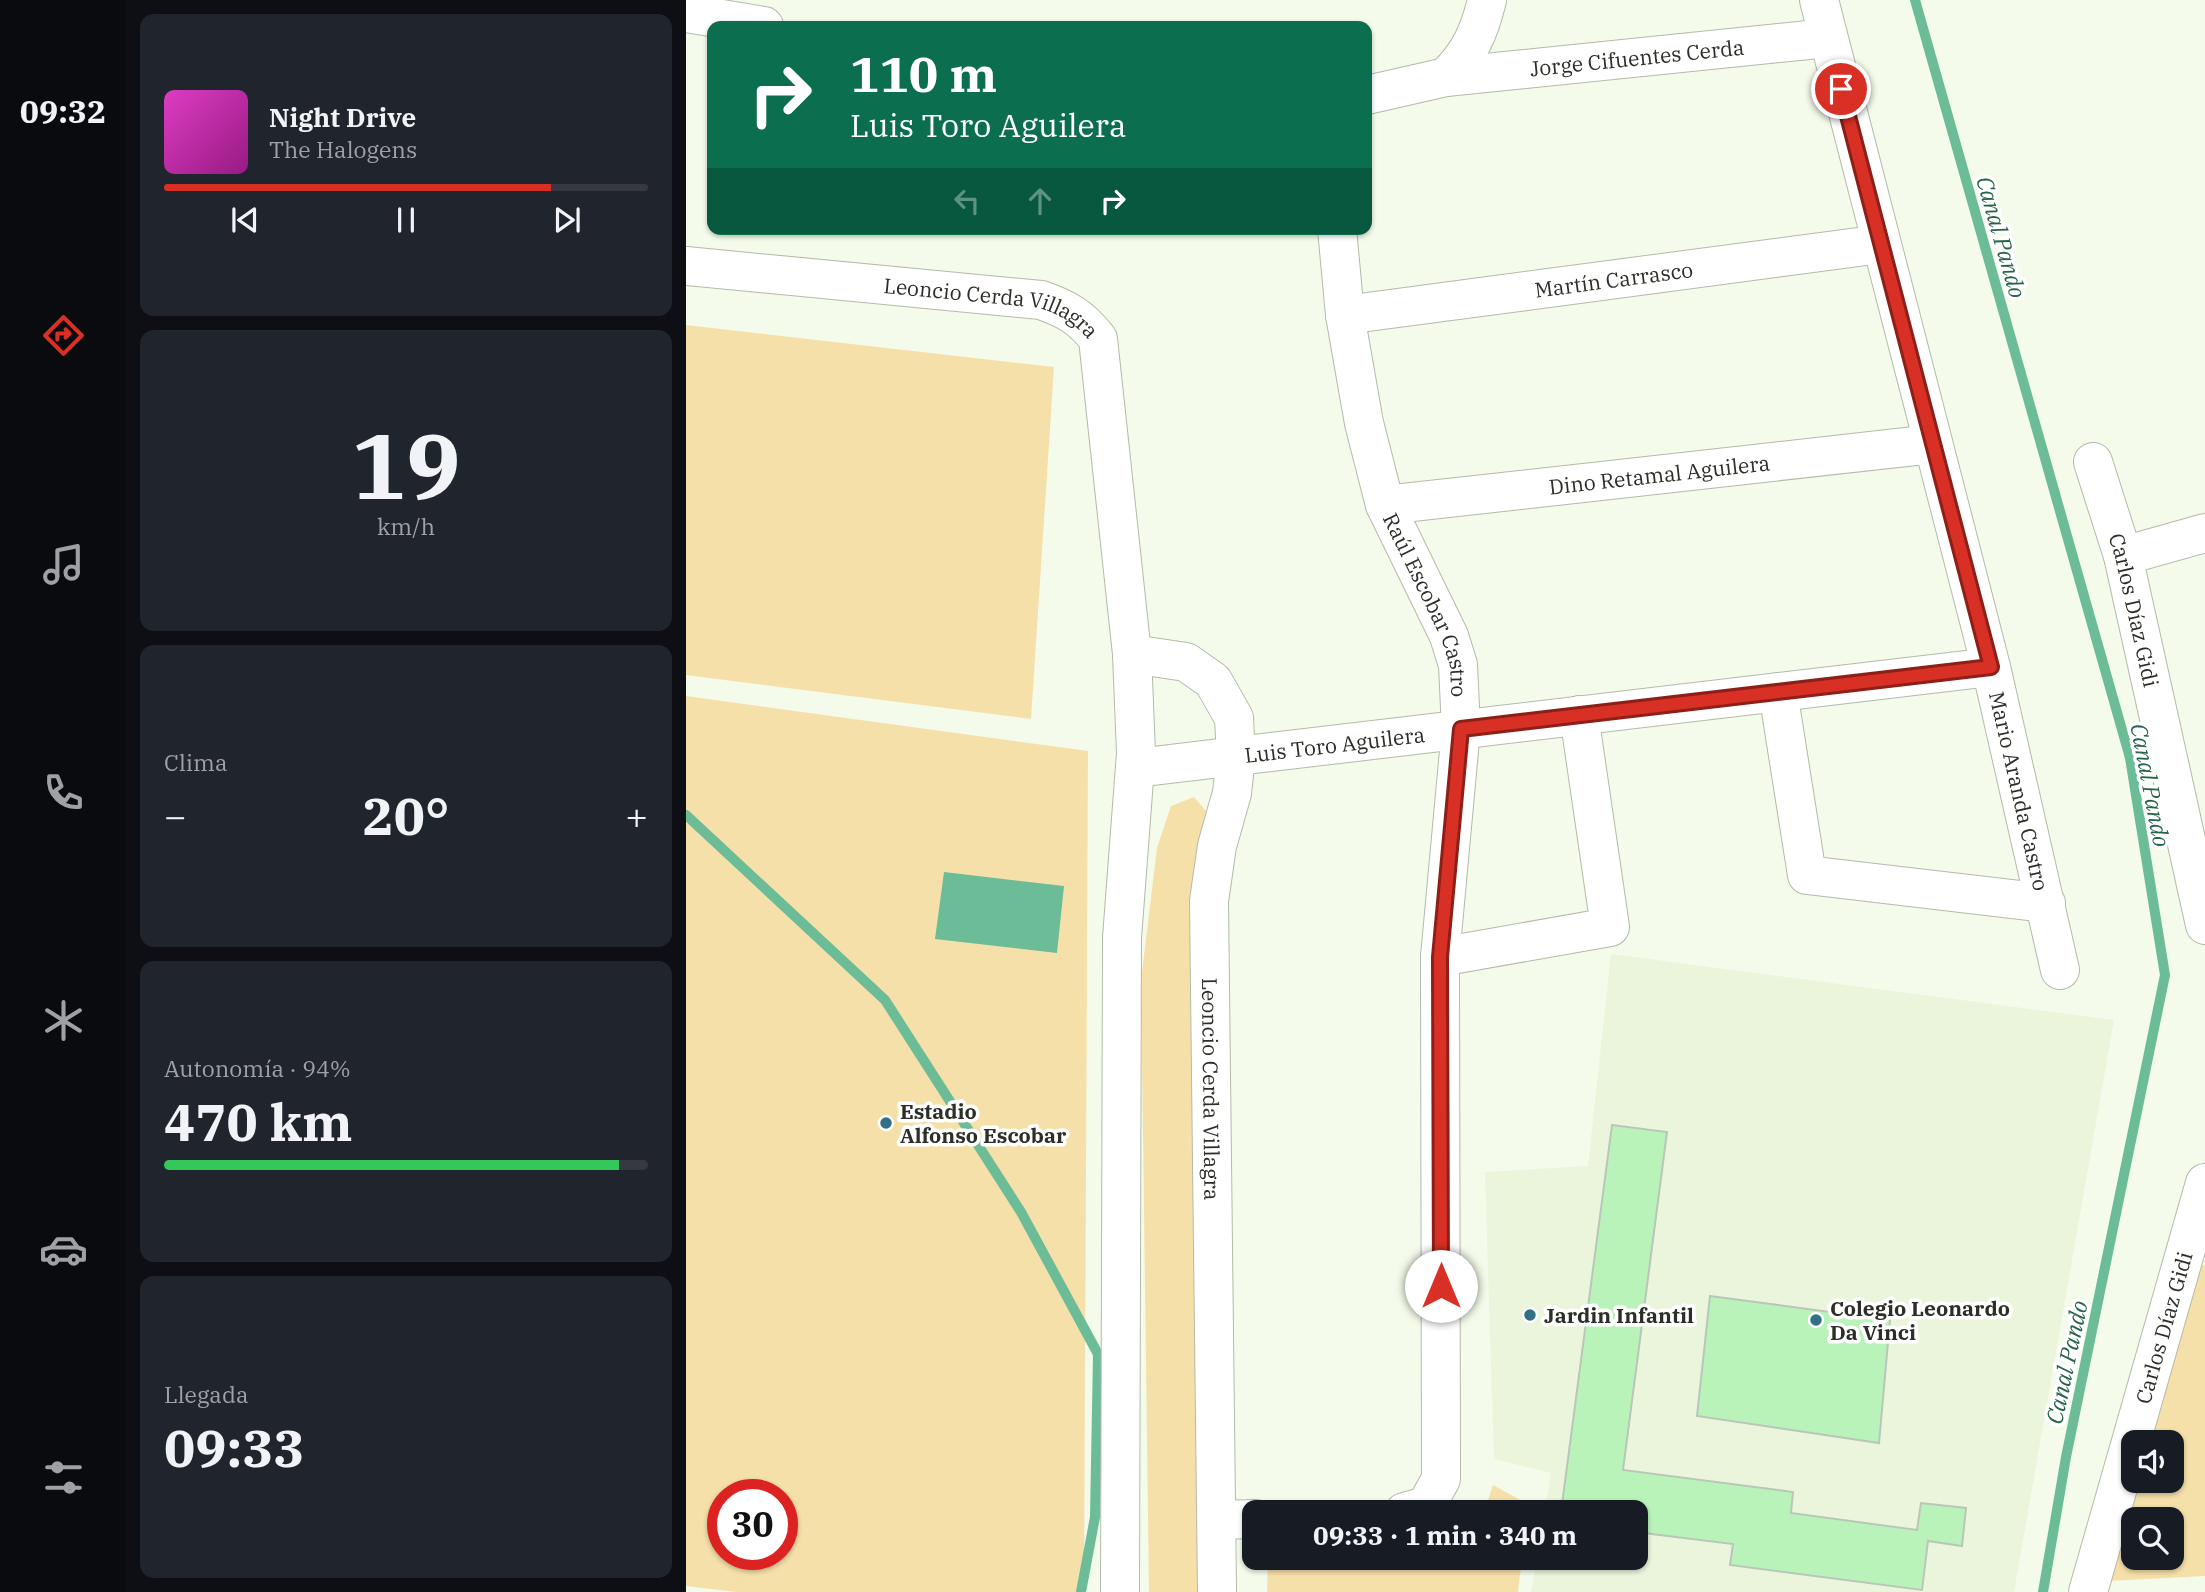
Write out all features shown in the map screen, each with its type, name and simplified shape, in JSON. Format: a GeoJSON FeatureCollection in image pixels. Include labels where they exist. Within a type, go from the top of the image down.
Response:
{"type":"FeatureCollection","features":[{"type":"Feature","properties":{"kind":"street"},"geometry":{"type":"LineString","coordinates":[[1446,77],[1471,48],[1480,31],[1487,0]]}},
{"type":"Feature","properties":{"kind":"street","name":"Mario Aranda Castro"},"geometry":{"type":"LineString","coordinates":[[1819,0],[1991,667],[2060,971]]}},
{"type":"Feature","properties":{"kind":"street"},"geometry":{"type":"LineString","coordinates":[[686,13],[734,21]]}},
{"type":"Feature","properties":{"kind":"street","name":"Jorge Cifuentes Cerda"},"geometry":{"type":"LineString","coordinates":[[1372,94],[1446,77],[1828,38]]}},
{"type":"Feature","properties":{"kind":"street","name":"Raúl Escobar Castro"},"geometry":{"type":"LineString","coordinates":[[1338,235],[1345,314],[1364,423],[1385,505],[1449,636],[1458,665],[1461,729],[1440,957],[1441,1479],[1429,1500]]}},
{"type":"Feature","properties":{"kind":"street","name":"Martín Carrasco"},"geometry":{"type":"LineString","coordinates":[[1345,314],[1881,244]]}},
{"type":"Feature","properties":{"kind":"street","name":"Leoncio Cerda Villagra"},"geometry":{"type":"LineString","coordinates":[[686,266],[1041,300],[1069,309],[1083,320],[1098,339],[1132,654],[1136,768],[1122,938],[1120,1592]]}},
{"type":"Feature","properties":{"kind":"street","name":"Dino Retamal Aguilera"},"geometry":{"type":"LineString","coordinates":[[1385,505],[1933,443]]}},
{"type":"Feature","properties":{"kind":"street","name":"Carlos Díaz Gidi"},"geometry":{"type":"LineString","coordinates":[[2093,462],[2123,556],[2205,925]]}},
{"type":"Feature","properties":{"kind":"street"},"geometry":{"type":"LineString","coordinates":[[2123,556],[2205,534]]}},
{"type":"Feature","properties":{"kind":"street","name":"Leoncio Cerda Villagra"},"geometry":{"type":"LineString","coordinates":[[1132,654],[1186,663],[1213,681],[1234,718],[1236,756],[1232,793],[1217,846],[1209,901],[1217,1592]]}},
{"type":"Feature","properties":{"kind":"street","name":"Luis Toro Aguilera"},"geometry":{"type":"LineString","coordinates":[[1136,768],[1991,667]]}},
{"type":"Feature","properties":{"kind":"street"},"geometry":{"type":"LineString","coordinates":[[1778,692],[1807,875],[2046,903]]}},
{"type":"Feature","properties":{"kind":"street"},"geometry":{"type":"LineString","coordinates":[[1440,957],[1610,927],[1579,715]]}},
{"type":"Feature","properties":{"kind":"street","name":"Carlos Díaz Gidi"},"geometry":{"type":"LineString","coordinates":[[2088,1592],[2197,1235],[2205,1185]]}},
{"type":"Feature","properties":{"kind":"street"},"geometry":{"type":"LineString","coordinates":[[1217,1520],[1242,1519]]}},
{"type":"Feature","properties":{"kind":"shaded area"},"geometry":{"type":"Polygon","coordinates":[[[686,325],[1054,367],[1031,719],[686,675],[686,325]]]}},
{"type":"Feature","properties":{"kind":"shaded area","name":"Estadio Alfonso Escobar"},"geometry":{"type":"Polygon","coordinates":[[[686,696],[1088,751],[1084,1592],[736,1592],[686,1586],[686,696]]]}},
{"type":"Feature","properties":{"kind":"shaded area"},"geometry":{"type":"Polygon","coordinates":[[[1194,797],[1213,819],[1199,921],[1191,1053],[1203,1592],[1149,1592],[1141,980],[1157,848],[1171,806],[1194,797]]]}},
{"type":"Feature","properties":{"kind":"shaded area"},"geometry":{"type":"Polygon","coordinates":[[[944,872],[1064,886],[1057,953],[935,939],[944,872]]]}},
{"type":"Feature","properties":{"kind":"shaded area","name":"Colegio Leonardo Da Vinci"},"geometry":{"type":"Polygon","coordinates":[[[1611,954],[2114,1020],[2014,1592],[1531,1592],[1535,1570],[1648,1570],[1648,1500],[1547,1500],[1551,1473],[1494,1459],[1485,1172],[1588,1166],[1611,954]]]}},
{"type":"Feature","properties":{"kind":"shaded area"},"geometry":{"type":"Polygon","coordinates":[[[2198,1263],[2205,1266],[2205,1576],[2109,1581],[2121,1530],[2121,1570],[2184,1570],[2184,1507],[2127,1507],[2130,1493],[2184,1493],[2184,1430],[2149,1430],[2198,1263]]]}},
{"type":"Feature","properties":{"kind":"shaded area"},"geometry":{"type":"Polygon","coordinates":[[[1493,1485],[1521,1500],[1488,1500],[1493,1485]]]}},
{"type":"Feature","properties":{"kind":"shaded area"},"geometry":{"type":"Polygon","coordinates":[[[1268,1570],[1521,1570],[1518,1592],[1267,1592],[1268,1570]]]}},
{"type":"Feature","properties":{"kind":"building"},"geometry":{"type":"Polygon","coordinates":[[[1612,1125],[1667,1132],[1623,1470],[1793,1492],[1791,1513],[1917,1530],[1921,1503],[1966,1508],[1962,1546],[1928,1541],[1922,1590],[1730,1565],[1733,1544],[1648,1533],[1648,1500],[1563,1500],[1612,1125]]]}},
{"type":"Feature","properties":{"kind":"building"},"geometry":{"type":"Polygon","coordinates":[[[1710,1296],[1890,1320],[1879,1443],[1697,1416],[1710,1296]]]}},
{"type":"Feature","properties":{"kind":"waterway","name":"Canal Pando"},"geometry":{"type":"LineString","coordinates":[[1915,0],[2130,758],[2165,975],[2066,1457],[2043,1592]]}},
{"type":"Feature","properties":{"kind":"waterway"},"geometry":{"type":"LineString","coordinates":[[686,815],[885,1000],[1021,1212],[1098,1354],[1095,1517],[1081,1592]]}},
{"type":"Feature","properties":{"kind":"place","name":"Estadio Alfonso Escobar"},"geometry":{"type":"Point","coordinates":[886,1123]}},
{"type":"Feature","properties":{"kind":"place","name":"Jardin Infantil"},"geometry":{"type":"Point","coordinates":[1530,1315]}},
{"type":"Feature","properties":{"kind":"place","name":"Colegio Leonardo Da Vinci"},"geometry":{"type":"Point","coordinates":[1816,1320]}},
{"type":"Feature","properties":{"kind":"route"},"geometry":{"type":"LineString","coordinates":[[1441,1286],[1440,957],[1461,729],[1991,667],[1841,89]]}}]}
